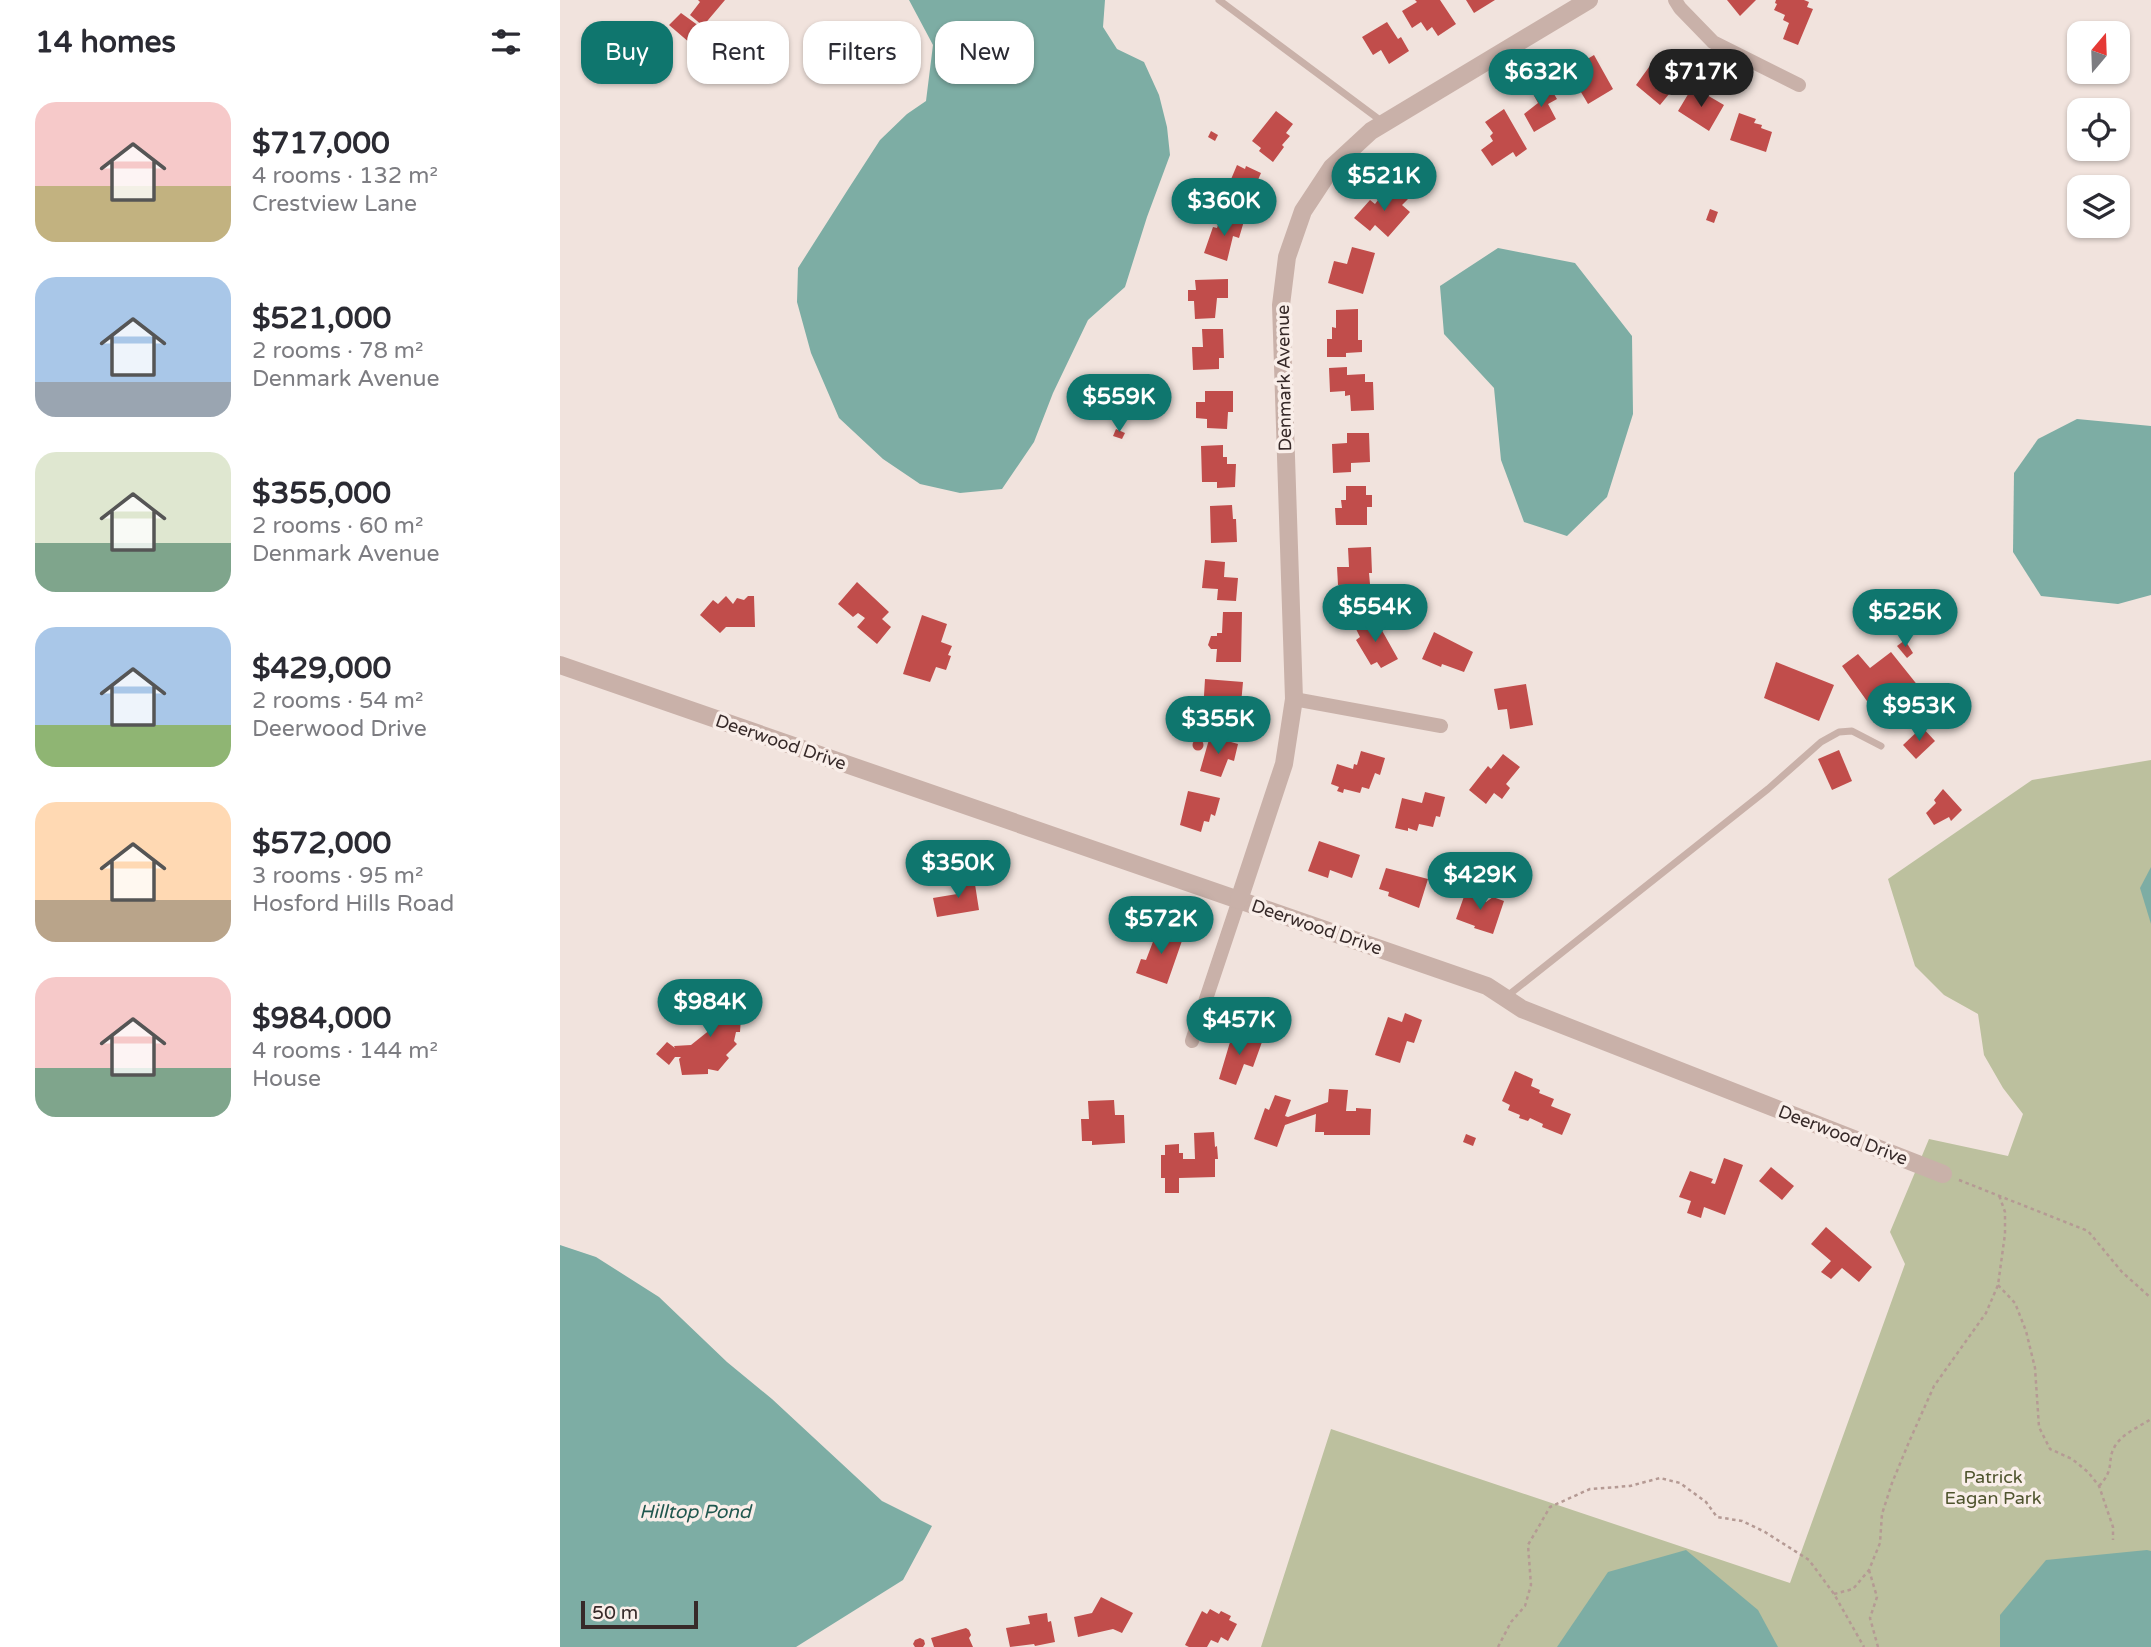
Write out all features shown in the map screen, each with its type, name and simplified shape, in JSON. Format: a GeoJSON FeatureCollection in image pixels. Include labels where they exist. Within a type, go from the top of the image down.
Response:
{"type":"FeatureCollection","features":[{"type":"Feature","properties":{"kind":"street","name":"Denmark Avenue"},"geometry":{"type":"LineString","coordinates":[[1239,900],[1284,764],[1294,699],[1281,305],[1287,257],[1303,211],[1332,167],[1371,131],[1588,0]]}},
{"type":"Feature","properties":{"kind":"street"},"geometry":{"type":"LineString","coordinates":[[1675,0],[1713,42],[1799,85]]}},
{"type":"Feature","properties":{"kind":"street","name":"Deerwood Drive"},"geometry":{"type":"LineString","coordinates":[[560,665],[1487,986],[1522,1009],[1943,1174]]}},
{"type":"Feature","properties":{"kind":"street"},"geometry":{"type":"LineString","coordinates":[[1294,699],[1441,726]]}},
{"type":"Feature","properties":{"kind":"street"},"geometry":{"type":"LineString","coordinates":[[1192,1041],[1239,900]]}},
{"type":"Feature","properties":{"kind":"lane"},"geometry":{"type":"LineString","coordinates":[[1219,0],[1384,123]]}},
{"type":"Feature","properties":{"kind":"lane"},"geometry":{"type":"LineString","coordinates":[[1505,998],[1768,789],[1821,742],[1839,732],[1852,731],[1881,746]]}},
{"type":"Feature","properties":{"kind":"path"},"geometry":{"type":"LineString","coordinates":[[1943,1174],[2088,1231],[2122,1272],[2151,1298]]}},
{"type":"Feature","properties":{"kind":"path"},"geometry":{"type":"LineString","coordinates":[[1834,1594],[1853,1590],[1869,1570],[1880,1543],[1885,1503],[1934,1386],[1986,1313],[1998,1285],[2005,1234],[2005,1212],[1999,1195]]}},
{"type":"Feature","properties":{"kind":"path"},"geometry":{"type":"LineString","coordinates":[[1998,1285],[2015,1303],[2025,1331],[2035,1368],[2039,1427],[2050,1449],[2072,1459],[2088,1472],[2099,1486],[2113,1527],[2113,1540]]}},
{"type":"Feature","properties":{"kind":"path"},"geometry":{"type":"LineString","coordinates":[[2099,1486],[2109,1476],[2113,1448],[2122,1437],[2151,1419]]}},
{"type":"Feature","properties":{"kind":"path"},"geometry":{"type":"LineString","coordinates":[[1499,1647],[1511,1622],[1525,1606],[1531,1585],[1528,1545],[1550,1507],[1590,1489],[1630,1486],[1660,1478],[1679,1483],[1706,1502],[1717,1517],[1742,1521],[1809,1560],[1834,1594],[1864,1647]]}},
{"type":"Feature","properties":{"kind":"path"},"geometry":{"type":"LineString","coordinates":[[1869,1570],[1877,1597],[1870,1618],[1878,1647]]}},
{"type":"Feature","properties":{"kind":"green space","name":"Patrick Eagan Park"},"geometry":{"type":"Polygon","coordinates":[[[2151,760],[2151,1647],[1261,1647],[1331,1429],[1790,1583],[1905,1264],[1890,1232],[1929,1139],[2008,1156],[2023,1114],[2003,1088],[1984,1055],[1978,1014],[1944,995],[1915,966],[1888,879],[2032,780],[2151,760]]]}},
{"type":"Feature","properties":{"kind":"water"},"geometry":{"type":"Polygon","coordinates":[[[909,0],[1105,0],[1103,27],[1117,49],[1144,62],[1159,95],[1167,127],[1170,155],[1125,287],[1088,320],[1053,393],[1034,442],[1002,489],[960,493],[920,484],[883,459],[839,418],[811,353],[797,302],[798,268],[847,191],[880,140],[907,114],[926,101],[933,45],[909,0]]]}},
{"type":"Feature","properties":{"kind":"water"},"geometry":{"type":"Polygon","coordinates":[[[1498,248],[1575,263],[1632,336],[1633,414],[1607,497],[1567,536],[1524,522],[1501,460],[1494,388],[1444,334],[1440,286],[1498,248]]]}},
{"type":"Feature","properties":{"kind":"water"},"geometry":{"type":"Polygon","coordinates":[[[2077,419],[2151,426],[2151,595],[2118,604],[2041,596],[2013,552],[2014,473],[2038,439],[2077,419]]]}},
{"type":"Feature","properties":{"kind":"water"},"geometry":{"type":"Polygon","coordinates":[[[2151,867],[2151,924],[2140,888],[2151,867]]]}},
{"type":"Feature","properties":{"kind":"water","name":"Hilltop Pond"},"geometry":{"type":"Polygon","coordinates":[[[560,1245],[596,1257],[659,1297],[882,1501],[932,1526],[903,1580],[796,1647],[560,1647],[560,1245]]]}},
{"type":"Feature","properties":{"kind":"water"},"geometry":{"type":"Polygon","coordinates":[[[1686,1550],[1758,1610],[1778,1647],[1557,1647],[1608,1572],[1686,1550]]]}},
{"type":"Feature","properties":{"kind":"water"},"geometry":{"type":"Polygon","coordinates":[[[2151,1551],[2151,1647],[2000,1647],[2000,1615],[2046,1560],[2151,1551]]]}},
{"type":"Feature","properties":{"kind":"building"},"geometry":{"type":"Polygon","coordinates":[[[698,0],[725,0],[707,21],[697,21],[690,15],[700,2],[698,0]]]}},
{"type":"Feature","properties":{"kind":"building"},"geometry":{"type":"Polygon","coordinates":[[[1415,0],[1440,0],[1456,24],[1438,36],[1432,27],[1427,31],[1421,22],[1412,28],[1402,11],[1417,2],[1415,0]]]}},
{"type":"Feature","properties":{"kind":"building"},"geometry":{"type":"Polygon","coordinates":[[[1466,0],[1495,0],[1474,13],[1466,0]]]}},
{"type":"Feature","properties":{"kind":"building"},"geometry":{"type":"Polygon","coordinates":[[[1727,0],[1756,0],[1740,16],[1727,0]]]}},
{"type":"Feature","properties":{"kind":"building"},"geometry":{"type":"Polygon","coordinates":[[[1776,0],[1804,0],[1809,2],[1807,7],[1813,9],[1798,45],[1783,39],[1789,23],[1783,20],[1785,15],[1774,10],[1776,0]]]}},
{"type":"Feature","properties":{"kind":"building"},"geometry":{"type":"Polygon","coordinates":[[[681,13],[692,21],[687,21],[687,40],[673,28],[673,21],[681,13]]]}},
{"type":"Feature","properties":{"kind":"building"},"geometry":{"type":"Polygon","coordinates":[[[1387,22],[1409,51],[1389,64],[1381,50],[1373,55],[1362,37],[1387,22]]]}},
{"type":"Feature","properties":{"kind":"building"},"geometry":{"type":"Polygon","coordinates":[[[1594,55],[1613,89],[1588,104],[1572,77],[1584,71],[1579,64],[1594,55]]]}},
{"type":"Feature","properties":{"kind":"building"},"geometry":{"type":"Polygon","coordinates":[[[1657,56],[1672,68],[1668,73],[1679,82],[1660,105],[1636,85],[1657,56]]]}},
{"type":"Feature","properties":{"kind":"building"},"geometry":{"type":"Polygon","coordinates":[[[1548,84],[1557,99],[1548,104],[1556,119],[1534,132],[1524,114],[1538,103],[1532,92],[1548,84]]]}},
{"type":"Feature","properties":{"kind":"building"},"geometry":{"type":"Polygon","coordinates":[[[1690,91],[1697,96],[1700,91],[1724,105],[1709,131],[1678,111],[1690,91]]]}},
{"type":"Feature","properties":{"kind":"building"},"geometry":{"type":"Polygon","coordinates":[[[1504,109],[1527,149],[1516,157],[1513,152],[1492,166],[1481,150],[1493,141],[1490,136],[1493,133],[1485,122],[1504,109]]]}},
{"type":"Feature","properties":{"kind":"building"},"geometry":{"type":"Polygon","coordinates":[[[1276,111],[1293,124],[1286,133],[1290,136],[1273,162],[1259,151],[1261,148],[1252,141],[1276,111]]]}},
{"type":"Feature","properties":{"kind":"building"},"geometry":{"type":"Polygon","coordinates":[[[1739,113],[1756,119],[1754,123],[1772,132],[1766,152],[1730,140],[1739,113]]]}},
{"type":"Feature","properties":{"kind":"building"},"geometry":{"type":"Polygon","coordinates":[[[1211,131],[1218,135],[1215,141],[1208,137],[1211,131]]]}},
{"type":"Feature","properties":{"kind":"building"},"geometry":{"type":"Polygon","coordinates":[[[1237,165],[1261,173],[1254,189],[1258,190],[1249,207],[1224,196],[1237,165]]]}},
{"type":"Feature","properties":{"kind":"building"},"geometry":{"type":"Polygon","coordinates":[[[1398,190],[1408,199],[1402,205],[1410,212],[1388,237],[1375,225],[1370,231],[1354,218],[1370,200],[1375,204],[1385,191],[1393,197],[1398,190]]]}},
{"type":"Feature","properties":{"kind":"building"},"geometry":{"type":"Polygon","coordinates":[[[1710,209],[1718,212],[1714,223],[1706,220],[1710,209]]]}},
{"type":"Feature","properties":{"kind":"building"},"geometry":{"type":"Polygon","coordinates":[[[1228,216],[1244,221],[1239,238],[1233,236],[1227,261],[1204,253],[1213,227],[1217,228],[1219,222],[1225,223],[1228,216]]]}},
{"type":"Feature","properties":{"kind":"building"},"geometry":{"type":"Polygon","coordinates":[[[1352,247],[1375,253],[1363,294],[1328,283],[1334,261],[1347,264],[1352,247]]]}},
{"type":"Feature","properties":{"kind":"building"},"geometry":{"type":"Polygon","coordinates":[[[1228,279],[1228,298],[1217,298],[1215,318],[1195,319],[1194,301],[1188,301],[1188,290],[1196,290],[1195,280],[1228,279]]]}},
{"type":"Feature","properties":{"kind":"building"},"geometry":{"type":"Polygon","coordinates":[[[1358,309],[1358,340],[1362,340],[1362,352],[1346,353],[1346,357],[1327,357],[1327,339],[1332,339],[1332,327],[1336,328],[1336,310],[1358,309]]]}},
{"type":"Feature","properties":{"kind":"building"},"geometry":{"type":"Polygon","coordinates":[[[1202,329],[1223,329],[1224,358],[1219,358],[1219,369],[1193,370],[1192,347],[1203,347],[1202,329]]]}},
{"type":"Feature","properties":{"kind":"building"},"geometry":{"type":"Polygon","coordinates":[[[1347,367],[1347,375],[1365,374],[1365,382],[1373,382],[1374,410],[1351,411],[1350,395],[1345,396],[1345,391],[1330,392],[1329,368],[1347,367]]]}},
{"type":"Feature","properties":{"kind":"building"},"geometry":{"type":"Polygon","coordinates":[[[1205,391],[1233,391],[1233,412],[1228,412],[1227,429],[1207,428],[1207,419],[1196,418],[1196,402],[1205,402],[1205,391]]]}},
{"type":"Feature","properties":{"kind":"building"},"geometry":{"type":"Polygon","coordinates":[[[1116,429],[1125,433],[1122,439],[1113,436],[1116,429]]]}},
{"type":"Feature","properties":{"kind":"building"},"geometry":{"type":"Polygon","coordinates":[[[1347,433],[1369,433],[1370,462],[1351,463],[1351,472],[1333,473],[1332,444],[1347,443],[1347,433]]]}},
{"type":"Feature","properties":{"kind":"building"},"geometry":{"type":"Polygon","coordinates":[[[1223,445],[1223,457],[1227,457],[1227,464],[1236,464],[1235,487],[1217,488],[1217,482],[1202,482],[1201,446],[1223,445]]]}},
{"type":"Feature","properties":{"kind":"building"},"geometry":{"type":"Polygon","coordinates":[[[1346,486],[1366,486],[1366,495],[1372,495],[1372,507],[1367,507],[1367,525],[1336,525],[1335,508],[1342,508],[1341,500],[1346,500],[1346,486]]]}},
{"type":"Feature","properties":{"kind":"building"},"geometry":{"type":"Polygon","coordinates":[[[1232,505],[1237,542],[1211,543],[1210,506],[1232,505]]]}},
{"type":"Feature","properties":{"kind":"building"},"geometry":{"type":"Polygon","coordinates":[[[1371,547],[1370,584],[1338,585],[1337,567],[1349,567],[1348,548],[1371,547]]]}},
{"type":"Feature","properties":{"kind":"building"},"geometry":{"type":"Polygon","coordinates":[[[1205,560],[1225,562],[1224,577],[1238,578],[1236,601],[1217,600],[1218,589],[1202,588],[1205,560]]]}},
{"type":"Feature","properties":{"kind":"building"},"geometry":{"type":"Polygon","coordinates":[[[857,582],[889,612],[882,619],[891,627],[877,644],[857,627],[865,618],[858,613],[853,617],[838,604],[857,582]]]}},
{"type":"Feature","properties":{"kind":"building"},"geometry":{"type":"Polygon","coordinates":[[[726,596],[733,604],[737,598],[744,600],[748,596],[754,596],[755,627],[726,627],[720,633],[700,615],[713,600],[718,604],[726,596]]]}},
{"type":"Feature","properties":{"kind":"building"},"geometry":{"type":"Polygon","coordinates":[[[1223,612],[1242,612],[1241,662],[1216,662],[1217,649],[1211,649],[1208,645],[1211,636],[1222,633],[1223,612]]]}},
{"type":"Feature","properties":{"kind":"building"},"geometry":{"type":"Polygon","coordinates":[[[922,615],[947,624],[941,642],[952,646],[946,670],[936,667],[930,682],[903,674],[922,615]]]}},
{"type":"Feature","properties":{"kind":"building"},"geometry":{"type":"Polygon","coordinates":[[[1375,618],[1398,659],[1381,668],[1377,662],[1371,665],[1356,640],[1360,637],[1356,629],[1375,618]]]}},
{"type":"Feature","properties":{"kind":"building"},"geometry":{"type":"Polygon","coordinates":[[[1434,632],[1473,652],[1464,672],[1422,659],[1434,632]]]}},
{"type":"Feature","properties":{"kind":"building"},"geometry":{"type":"Polygon","coordinates":[[[1905,640],[1913,653],[1907,658],[1897,646],[1905,640]]]}},
{"type":"Feature","properties":{"kind":"building"},"geometry":{"type":"Polygon","coordinates":[[[1891,652],[1923,692],[1884,725],[1842,666],[1858,654],[1870,668],[1891,652]]]}},
{"type":"Feature","properties":{"kind":"building"},"geometry":{"type":"Polygon","coordinates":[[[1776,662],[1834,685],[1819,721],[1764,698],[1776,662]]]}},
{"type":"Feature","properties":{"kind":"building"},"geometry":{"type":"Polygon","coordinates":[[[1205,679],[1243,682],[1241,704],[1225,703],[1225,714],[1203,712],[1205,679]]]}},
{"type":"Feature","properties":{"kind":"building"},"geometry":{"type":"Polygon","coordinates":[[[1526,684],[1533,725],[1510,729],[1507,709],[1498,710],[1494,689],[1526,684]]]}},
{"type":"Feature","properties":{"kind":"building"},"geometry":{"type":"Polygon","coordinates":[[[1922,727],[1935,741],[1916,759],[1903,745],[1922,727]]]}},
{"type":"Feature","properties":{"kind":"building"},"geometry":{"type":"Polygon","coordinates":[[[1210,736],[1238,744],[1234,761],[1228,759],[1221,777],[1200,771],[1210,736]]]}},
{"type":"Feature","properties":{"kind":"building"},"geometry":{"type":"Polygon","coordinates":[[[1198,740],[1202,741],[1202,749],[1198,750],[1194,749],[1193,745],[1194,741],[1198,740]]]}},
{"type":"Feature","properties":{"kind":"building"},"geometry":{"type":"Polygon","coordinates":[[[1839,750],[1852,781],[1832,790],[1818,759],[1839,750]]]}},
{"type":"Feature","properties":{"kind":"building"},"geometry":{"type":"Polygon","coordinates":[[[1361,751],[1385,758],[1380,775],[1375,773],[1369,789],[1362,787],[1360,793],[1344,789],[1343,793],[1337,791],[1339,787],[1331,784],[1337,764],[1353,769],[1361,751]]]}},
{"type":"Feature","properties":{"kind":"building"},"geometry":{"type":"Polygon","coordinates":[[[1503,754],[1520,767],[1506,784],[1510,788],[1502,799],[1494,793],[1486,804],[1469,790],[1488,766],[1491,769],[1503,754]]]}},
{"type":"Feature","properties":{"kind":"building"},"geometry":{"type":"Polygon","coordinates":[[[1943,789],[1962,810],[1951,821],[1949,817],[1934,825],[1926,813],[1936,803],[1934,800],[1943,789]]]}},
{"type":"Feature","properties":{"kind":"building"},"geometry":{"type":"Polygon","coordinates":[[[1188,791],[1220,798],[1215,816],[1211,814],[1209,822],[1204,821],[1201,832],[1180,825],[1188,791]]]}},
{"type":"Feature","properties":{"kind":"building"},"geometry":{"type":"Polygon","coordinates":[[[1425,792],[1445,797],[1440,817],[1436,816],[1433,827],[1419,824],[1417,831],[1395,828],[1402,798],[1422,803],[1425,792]]]}},
{"type":"Feature","properties":{"kind":"building"},"geometry":{"type":"Polygon","coordinates":[[[1319,841],[1360,855],[1352,878],[1330,870],[1328,878],[1308,871],[1319,841]]]}},
{"type":"Feature","properties":{"kind":"building"},"geometry":{"type":"Polygon","coordinates":[[[1386,868],[1428,879],[1419,908],[1388,896],[1389,892],[1379,889],[1386,868]]]}},
{"type":"Feature","properties":{"kind":"building"},"geometry":{"type":"Polygon","coordinates":[[[974,878],[979,910],[937,917],[933,898],[957,894],[955,882],[974,878]]]}},
{"type":"Feature","properties":{"kind":"building"},"geometry":{"type":"Polygon","coordinates":[[[1467,888],[1479,892],[1477,899],[1486,902],[1493,897],[1504,901],[1493,934],[1456,919],[1467,888]]]}},
{"type":"Feature","properties":{"kind":"building"},"geometry":{"type":"Polygon","coordinates":[[[1159,926],[1184,935],[1167,984],[1136,973],[1141,959],[1146,960],[1159,926]]]}},
{"type":"Feature","properties":{"kind":"building"},"geometry":{"type":"Polygon","coordinates":[[[719,987],[740,988],[740,1032],[736,1032],[734,1041],[737,1044],[726,1055],[729,1058],[718,1071],[708,1069],[708,1074],[682,1075],[679,1059],[681,1057],[675,1057],[669,1065],[656,1054],[667,1042],[675,1048],[674,1046],[691,1045],[716,1025],[719,987]]]}},
{"type":"Feature","properties":{"kind":"building"},"geometry":{"type":"Polygon","coordinates":[[[1405,1013],[1422,1020],[1414,1043],[1407,1041],[1400,1063],[1375,1055],[1388,1017],[1402,1022],[1405,1013]]]}},
{"type":"Feature","properties":{"kind":"building"},"geometry":{"type":"Polygon","coordinates":[[[1233,1032],[1262,1042],[1253,1067],[1244,1064],[1236,1085],[1219,1079],[1233,1032]]]}},
{"type":"Feature","properties":{"kind":"building"},"geometry":{"type":"Polygon","coordinates":[[[1515,1071],[1533,1079],[1531,1086],[1540,1090],[1539,1093],[1554,1099],[1551,1106],[1571,1114],[1562,1135],[1542,1127],[1543,1124],[1530,1118],[1528,1121],[1519,1118],[1520,1115],[1508,1110],[1510,1105],[1502,1101],[1515,1071]]]}},
{"type":"Feature","properties":{"kind":"building"},"geometry":{"type":"Polygon","coordinates":[[[1329,1089],[1348,1090],[1346,1111],[1356,1111],[1356,1108],[1371,1109],[1370,1135],[1324,1135],[1324,1132],[1315,1132],[1316,1114],[1285,1125],[1277,1147],[1254,1139],[1265,1108],[1269,1110],[1275,1095],[1291,1100],[1285,1116],[1288,1117],[1328,1102],[1329,1089]]]}},
{"type":"Feature","properties":{"kind":"building"},"geometry":{"type":"Polygon","coordinates":[[[1114,1100],[1115,1115],[1124,1115],[1125,1143],[1092,1145],[1092,1141],[1082,1141],[1081,1119],[1089,1119],[1088,1101],[1114,1100]]]}},
{"type":"Feature","properties":{"kind":"building"},"geometry":{"type":"Polygon","coordinates":[[[1214,1132],[1218,1159],[1215,1159],[1215,1177],[1179,1178],[1179,1193],[1165,1193],[1165,1178],[1161,1178],[1161,1155],[1165,1155],[1165,1145],[1179,1144],[1179,1153],[1183,1153],[1183,1159],[1195,1159],[1194,1133],[1214,1132]]]}},
{"type":"Feature","properties":{"kind":"building"},"geometry":{"type":"Polygon","coordinates":[[[1466,1134],[1476,1138],[1473,1146],[1463,1142],[1466,1134]]]}},
{"type":"Feature","properties":{"kind":"building"},"geometry":{"type":"Polygon","coordinates":[[[1724,1158],[1743,1165],[1725,1215],[1704,1207],[1701,1218],[1687,1213],[1691,1201],[1679,1197],[1690,1171],[1713,1179],[1711,1183],[1715,1184],[1724,1158]]]}},
{"type":"Feature","properties":{"kind":"building"},"geometry":{"type":"Polygon","coordinates":[[[1771,1167],[1794,1186],[1782,1200],[1759,1181],[1771,1167]]]}},
{"type":"Feature","properties":{"kind":"building"},"geometry":{"type":"Polygon","coordinates":[[[1826,1227],[1872,1267],[1859,1282],[1842,1268],[1831,1279],[1821,1272],[1831,1261],[1811,1244],[1826,1227]]]}},
{"type":"Feature","properties":{"kind":"building"},"geometry":{"type":"Polygon","coordinates":[[[1101,1597],[1133,1613],[1122,1633],[1113,1629],[1078,1637],[1074,1617],[1092,1613],[1101,1597]]]}},
{"type":"Feature","properties":{"kind":"building"},"geometry":{"type":"Polygon","coordinates":[[[1210,1609],[1231,1616],[1229,1620],[1237,1624],[1228,1641],[1221,1637],[1218,1643],[1211,1640],[1207,1647],[1185,1645],[1202,1611],[1207,1614],[1210,1609]]]}},
{"type":"Feature","properties":{"kind":"building"},"geometry":{"type":"Polygon","coordinates":[[[1047,1613],[1055,1642],[1010,1647],[1006,1628],[1030,1624],[1028,1616],[1047,1613]]]}},
{"type":"Feature","properties":{"kind":"building"},"geometry":{"type":"Polygon","coordinates":[[[966,1628],[971,1635],[969,1638],[973,1647],[934,1647],[931,1638],[966,1628]]]}},
{"type":"Feature","properties":{"kind":"building"},"geometry":{"type":"Polygon","coordinates":[[[920,1638],[925,1644],[923,1647],[915,1647],[915,1640],[920,1638]]]}}]}
